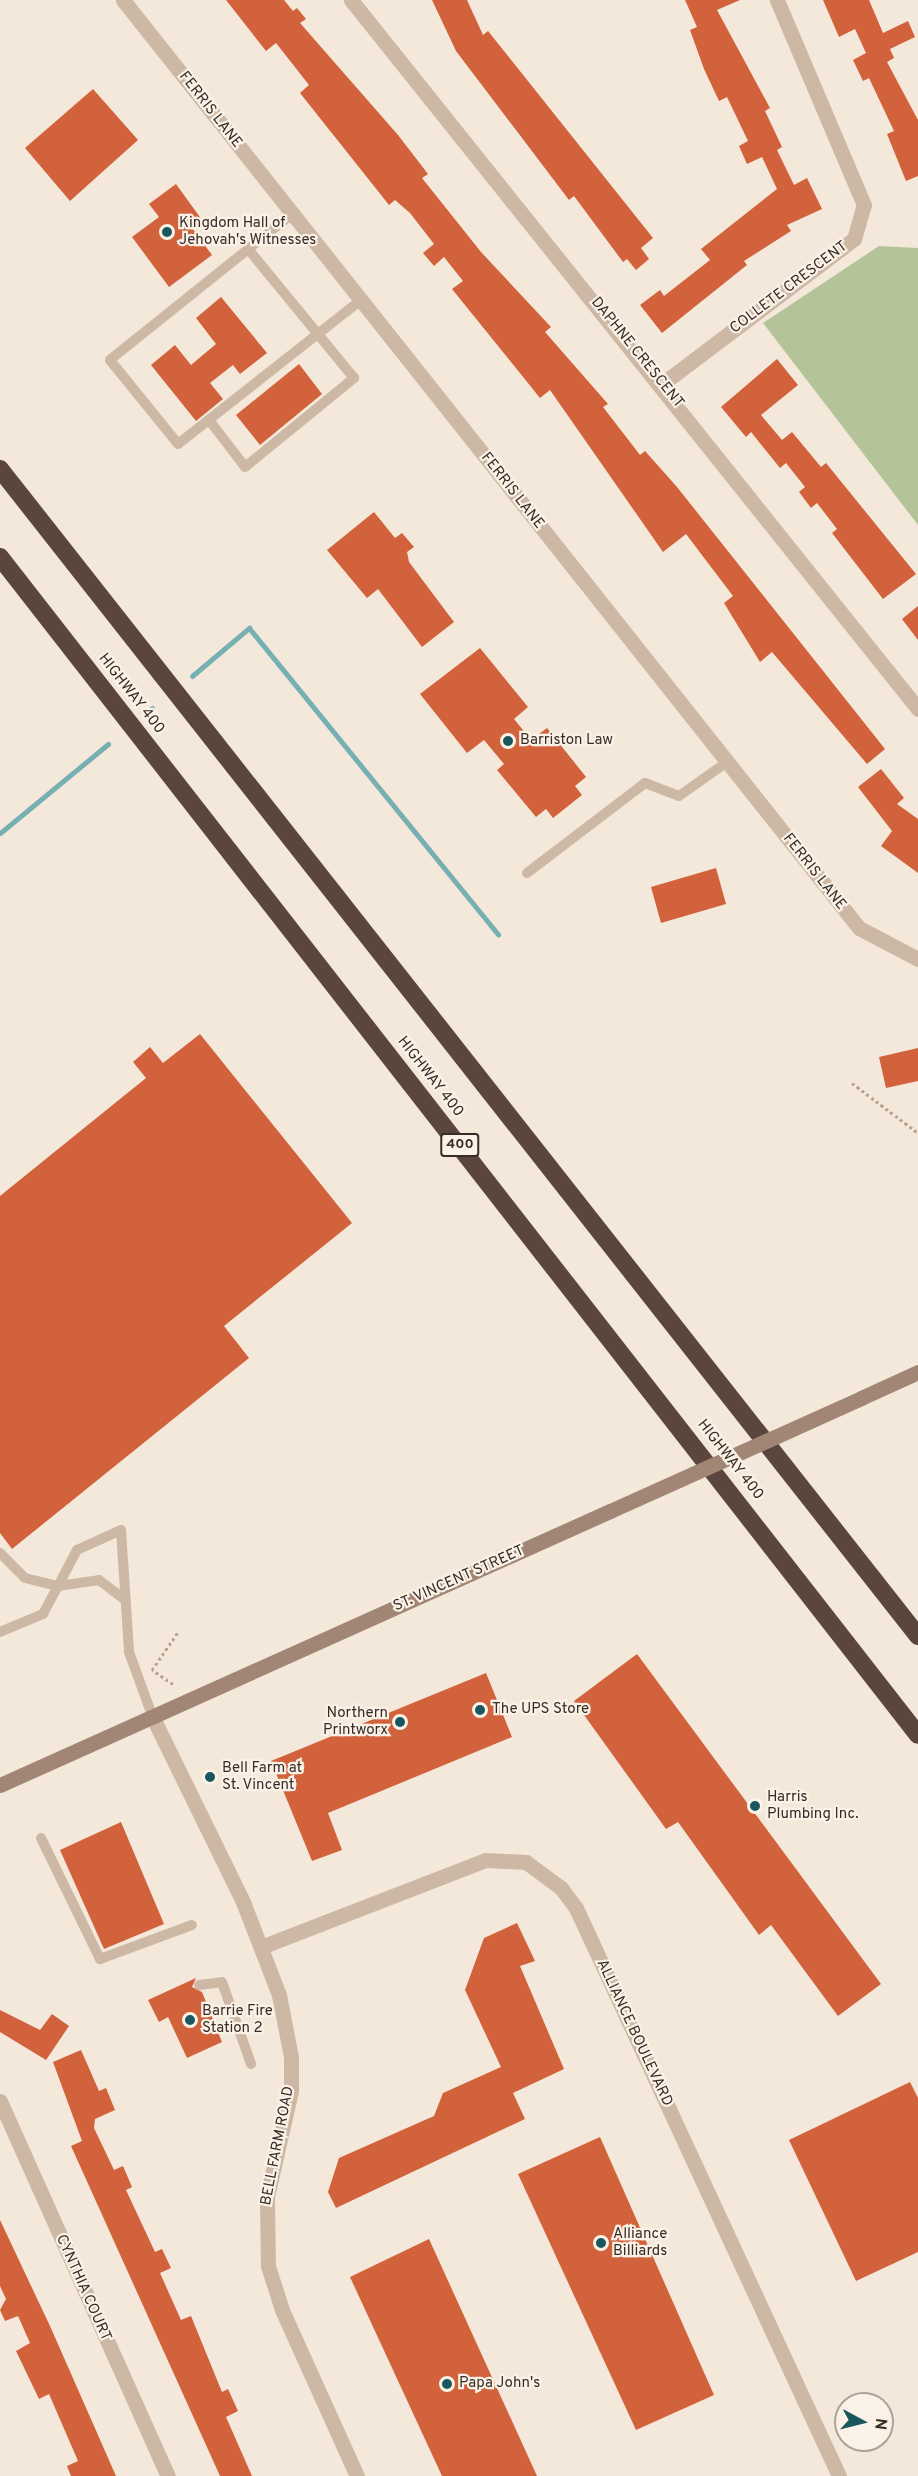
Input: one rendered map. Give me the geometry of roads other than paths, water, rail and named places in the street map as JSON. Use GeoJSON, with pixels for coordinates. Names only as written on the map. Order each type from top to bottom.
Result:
{"type":"FeatureCollection","features":[{"type":"Feature","properties":{"kind":"highway"},"geometry":{"type":"LineString","coordinates":[[0,469],[918,1636]]}},
{"type":"Feature","properties":{"kind":"highway","name":"HIGHWAY 400"},"geometry":{"type":"LineString","coordinates":[[0,557],[918,1735]]}},
{"type":"Feature","properties":{"kind":"main road","name":"ST. VINCENT STREET"},"geometry":{"type":"LineString","coordinates":[[0,1785],[918,1372]]}},
{"type":"Feature","properties":{"kind":"street","name":"FERRIS LANE"},"geometry":{"type":"LineString","coordinates":[[123,0],[858,928],[918,959]]}},
{"type":"Feature","properties":{"kind":"street","name":"DAPHNE CRESCENT"},"geometry":{"type":"LineString","coordinates":[[351,0],[662,384],[918,709]]}},
{"type":"Feature","properties":{"kind":"street","name":"COLLETE CRESCENT"},"geometry":{"type":"LineString","coordinates":[[662,384],[854,239],[864,205],[777,0]]}},
{"type":"Feature","properties":{"kind":"street","name":"BELL FARM ROAD"},"geometry":{"type":"LineString","coordinates":[[153,1718],[261,1947],[279,1995],[291,2057],[291,2091],[267,2197],[268,2266],[282,2310],[357,2476]]}},
{"type":"Feature","properties":{"kind":"street","name":"ALLIANCE BOULEVARD"},"geometry":{"type":"LineString","coordinates":[[261,1947],[485,1860],[526,1862],[561,1888],[576,1908],[839,2476]]}},
{"type":"Feature","properties":{"kind":"street","name":"CYNTHIA COURT"},"geometry":{"type":"LineString","coordinates":[[0,2101],[168,2476]]}},
{"type":"Feature","properties":{"kind":"lane"},"geometry":{"type":"LineString","coordinates":[[292,214],[110,360],[178,444],[361,300]]}},
{"type":"Feature","properties":{"kind":"lane"},"geometry":{"type":"LineString","coordinates":[[209,420],[245,467],[354,378],[248,249]]}},
{"type":"Feature","properties":{"kind":"lane"},"geometry":{"type":"LineString","coordinates":[[527,873],[645,783],[680,796],[727,762]]}},
{"type":"Feature","properties":{"kind":"lane"},"geometry":{"type":"LineString","coordinates":[[0,1632],[43,1614],[77,1550],[121,1530],[129,1652],[153,1718]]}},
{"type":"Feature","properties":{"kind":"lane"},"geometry":{"type":"LineString","coordinates":[[0,1553],[25,1578],[58,1586],[99,1580],[124,1599]]}},
{"type":"Feature","properties":{"kind":"lane"},"geometry":{"type":"LineString","coordinates":[[40,1838],[100,1959],[192,1925]]}},
{"type":"Feature","properties":{"kind":"lane"},"geometry":{"type":"LineString","coordinates":[[204,1988],[222,1982],[251,2064]]}},
{"type":"Feature","properties":{"kind":"waterway"},"geometry":{"type":"LineString","coordinates":[[192,676],[249,628],[498,934]]}},
{"type":"Feature","properties":{"kind":"waterway"},"geometry":{"type":"LineString","coordinates":[[148,711],[152,708]]}},
{"type":"Feature","properties":{"kind":"waterway"},"geometry":{"type":"LineString","coordinates":[[0,833],[108,744]]}},
{"type":"Feature","properties":{"kind":"place","name":"Kingdom Hall of Jehovah's Witnesses"},"geometry":{"type":"Point","coordinates":[167,232]}},
{"type":"Feature","properties":{"kind":"place","name":"Barriston Law"},"geometry":{"type":"Point","coordinates":[508,741]}},
{"type":"Feature","properties":{"kind":"place","name":"The UPS Store"},"geometry":{"type":"Point","coordinates":[480,1710]}},
{"type":"Feature","properties":{"kind":"place","name":"Northern Printworx"},"geometry":{"type":"Point","coordinates":[400,1722]}},
{"type":"Feature","properties":{"kind":"place","name":"Bell Farm at St. Vincent"},"geometry":{"type":"Point","coordinates":[210,1777]}},
{"type":"Feature","properties":{"kind":"place","name":"Harris Plumbing Inc."},"geometry":{"type":"Point","coordinates":[755,1806]}},
{"type":"Feature","properties":{"kind":"place","name":"Barrie Fire Station 2"},"geometry":{"type":"Point","coordinates":[190,2020]}},
{"type":"Feature","properties":{"kind":"place","name":"Alliance Billiards"},"geometry":{"type":"Point","coordinates":[601,2243]}},
{"type":"Feature","properties":{"kind":"place","name":"Papa John's"},"geometry":{"type":"Point","coordinates":[447,2384]}}]}
